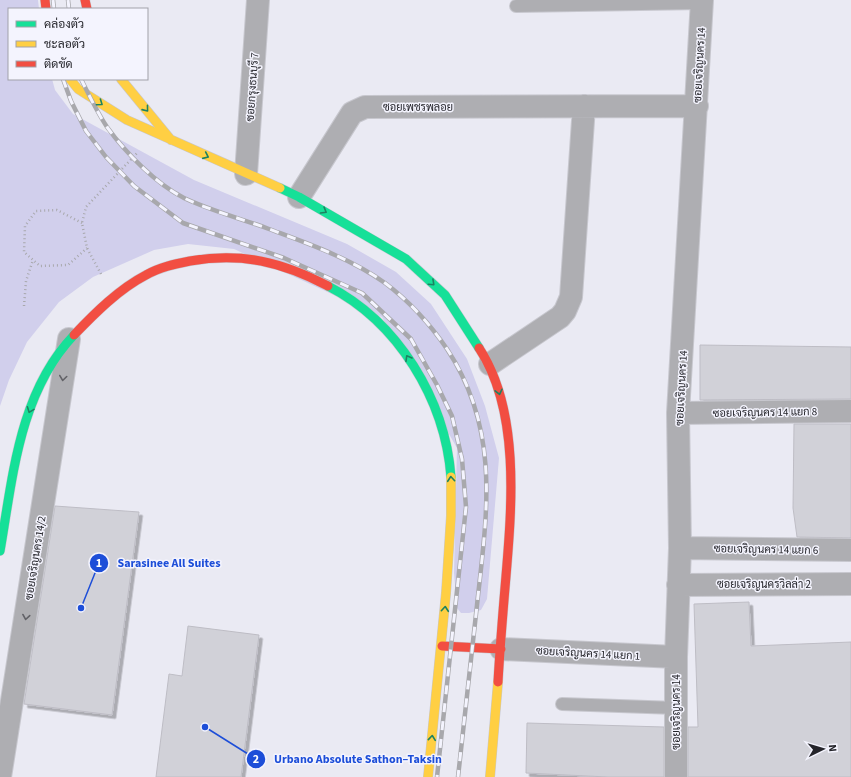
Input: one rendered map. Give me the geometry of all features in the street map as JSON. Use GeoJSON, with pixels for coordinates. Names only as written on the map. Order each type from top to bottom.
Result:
{"type":"FeatureCollection","features":[{"type":"Feature","properties":{"kind":"main road"},"geometry":{"type":"LineString","coordinates":[[71,80],[78,89],[111,111],[171,140],[300,197],[406,259],[445,295],[490,364],[498,387],[510,447],[511,515],[490,777]]}},
{"type":"Feature","properties":{"kind":"main road"},"geometry":{"type":"LineString","coordinates":[[122,80],[171,140]]}},
{"type":"Feature","properties":{"kind":"main road"},"geometry":{"type":"LineString","coordinates":[[0,551],[24,427],[43,377],[69,339],[106,303],[136,281],[166,266],[239,256],[282,264],[319,281],[352,301],[404,350],[431,398],[445,438],[451,480],[451,530],[442,646],[428,777]]}},
{"type":"Feature","properties":{"kind":"main road"},"geometry":{"type":"LineString","coordinates":[[442,646],[501,648]]}},
{"type":"Feature","properties":{"kind":"street","name":"ซอยกรุงธนบุรี 7"},"geometry":{"type":"LineString","coordinates":[[246,174],[258,0]]}},
{"type":"Feature","properties":{"kind":"street","name":"ซอยเจริญนคร 14"},"geometry":{"type":"LineString","coordinates":[[676,777],[676,657],[680,548],[678,413],[702,2]]}},
{"type":"Feature","properties":{"kind":"street"},"geometry":{"type":"LineString","coordinates":[[490,364],[560,317],[565,311],[571,297],[584,106]]}},
{"type":"Feature","properties":{"kind":"street","name":"ซอยเพชรพลอย"},"geometry":{"type":"LineString","coordinates":[[300,197],[352,113],[364,107],[697,106]]}},
{"type":"Feature","properties":{"kind":"street","name":"ซอยเจริญนคร 14/2"},"geometry":{"type":"LineString","coordinates":[[0,777],[69,339]]}},
{"type":"Feature","properties":{"kind":"street","name":"ซอยเจริญนคร 14 แยก 8"},"geometry":{"type":"LineString","coordinates":[[678,413],[851,411]]}},
{"type":"Feature","properties":{"kind":"street","name":"ซอยเจริญนคร 14 แยก 6"},"geometry":{"type":"LineString","coordinates":[[680,548],[851,550]]}},
{"type":"Feature","properties":{"kind":"street","name":"ซอยเจริญนครวิลล่า 2"},"geometry":{"type":"LineString","coordinates":[[678,585],[851,584]]}},
{"type":"Feature","properties":{"kind":"street","name":"ซอยเจริญนคร 14 แยก 1"},"geometry":{"type":"LineString","coordinates":[[501,648],[676,657]]}},
{"type":"Feature","properties":{"kind":"lane"},"geometry":{"type":"LineString","coordinates":[[516,6],[702,2]]}},
{"type":"Feature","properties":{"kind":"lane"},"geometry":{"type":"LineString","coordinates":[[562,704],[676,708]]}},
{"type":"Feature","properties":{"kind":"path"},"geometry":{"type":"LineString","coordinates":[[100,274],[86,248],[82,223],[86,207],[139,151]]}},
{"type":"Feature","properties":{"kind":"path"},"geometry":{"type":"LineString","coordinates":[[82,223],[57,210],[36,211],[25,226],[24,252],[40,266],[68,265],[86,248]]}},
{"type":"Feature","properties":{"kind":"path"},"geometry":{"type":"LineString","coordinates":[[24,306],[26,281],[33,260]]}},
{"type":"Feature","properties":{"kind":"shaded area"},"geometry":{"type":"Polygon","coordinates":[[[0,0],[38,0],[39,8],[8,8],[8,80],[52,80],[55,90],[73,114],[194,180],[347,244],[396,272],[431,304],[467,359],[485,406],[499,458],[487,599],[481,610],[461,613],[457,608],[454,573],[457,448],[382,317],[234,249],[188,244],[154,250],[93,277],[59,302],[27,342],[9,380],[0,406],[0,0]]]}},
{"type":"Feature","properties":{"kind":"building"},"geometry":{"type":"Polygon","coordinates":[[[700,345],[851,347],[851,399],[700,400],[700,345]]]}},
{"type":"Feature","properties":{"kind":"building"},"geometry":{"type":"Polygon","coordinates":[[[794,424],[851,424],[851,538],[797,537],[793,508],[794,424]]]}},
{"type":"Feature","properties":{"kind":"building"},"geometry":{"type":"Polygon","coordinates":[[[55,506],[139,512],[112,715],[24,704],[55,506]]]}},
{"type":"Feature","properties":{"kind":"building"},"geometry":{"type":"Polygon","coordinates":[[[749,602],[751,646],[851,642],[851,777],[688,777],[688,727],[698,727],[694,604],[749,602]]]}},
{"type":"Feature","properties":{"kind":"building"},"geometry":{"type":"Polygon","coordinates":[[[188,626],[259,635],[241,777],[156,777],[169,674],[182,676],[188,626]]]}},
{"type":"Feature","properties":{"kind":"building"},"geometry":{"type":"Polygon","coordinates":[[[527,723],[664,727],[664,777],[608,777],[526,773],[527,723]]]}},
{"type":"Feature","properties":{"kind":"railway"},"geometry":{"type":"LineString","coordinates":[[53,0],[54,8]]}},
{"type":"Feature","properties":{"kind":"railway"},"geometry":{"type":"LineString","coordinates":[[68,0],[69,8]]}},
{"type":"Feature","properties":{"kind":"railway"},"geometry":{"type":"LineString","coordinates":[[63,80],[71,101],[86,131],[106,157],[134,186],[183,223],[284,258],[362,293],[411,339],[437,385],[452,416],[462,459],[466,507],[437,777]]}},
{"type":"Feature","properties":{"kind":"railway"},"geometry":{"type":"LineString","coordinates":[[82,80],[93,103],[114,137],[142,167],[163,185],[184,198],[314,246],[372,274],[411,305],[434,331],[447,349],[464,380],[476,411],[483,442],[486,473],[486,505],[481,571],[458,777]]}},
{"type":"Feature","properties":{"kind":"traffic: fast"},"geometry":{"type":"LineString","coordinates":[[280,188],[299,197],[406,259],[445,295],[479,348]]}},
{"type":"Feature","properties":{"kind":"traffic: fast"},"geometry":{"type":"LineString","coordinates":[[328,286],[353,301],[376,320],[396,342],[414,366],[428,392],[439,419],[447,448],[451,477]]}},
{"type":"Feature","properties":{"kind":"traffic: fast"},"geometry":{"type":"LineString","coordinates":[[0,551],[15,465],[21,437],[30,409],[41,383],[56,358],[74,335]]}},
{"type":"Feature","properties":{"kind":"traffic: slow"},"geometry":{"type":"LineString","coordinates":[[71,80],[78,89],[127,120],[280,188]]}},
{"type":"Feature","properties":{"kind":"traffic: slow"},"geometry":{"type":"LineString","coordinates":[[122,80],[171,140]]}},
{"type":"Feature","properties":{"kind":"traffic: slow"},"geometry":{"type":"LineString","coordinates":[[428,777],[446,593],[451,516],[451,477]]}},
{"type":"Feature","properties":{"kind":"traffic: slow"},"geometry":{"type":"LineString","coordinates":[[490,777],[498,682]]}},
{"type":"Feature","properties":{"kind":"traffic: jam"},"geometry":{"type":"LineString","coordinates":[[45,0],[46,8]]}},
{"type":"Feature","properties":{"kind":"traffic: jam"},"geometry":{"type":"LineString","coordinates":[[85,0],[87,8]]}},
{"type":"Feature","properties":{"kind":"traffic: jam"},"geometry":{"type":"LineString","coordinates":[[74,335],[90,318],[126,287],[151,272],[190,261],[227,258],[261,261],[278,265],[328,286]]}},
{"type":"Feature","properties":{"kind":"traffic: jam"},"geometry":{"type":"LineString","coordinates":[[479,348],[492,373],[501,400],[507,429],[510,459],[510,519],[498,682]]}},
{"type":"Feature","properties":{"kind":"traffic: jam"},"geometry":{"type":"LineString","coordinates":[[442,646],[501,649]]}},
{"type":"Feature","properties":{"kind":"place","name":"Sarasinee All Suites"},"geometry":{"type":"Point","coordinates":[81,608]}},
{"type":"Feature","properties":{"kind":"place","name":"Urbano Absolute Sathon–Taksin"},"geometry":{"type":"Point","coordinates":[205,727]}}]}
